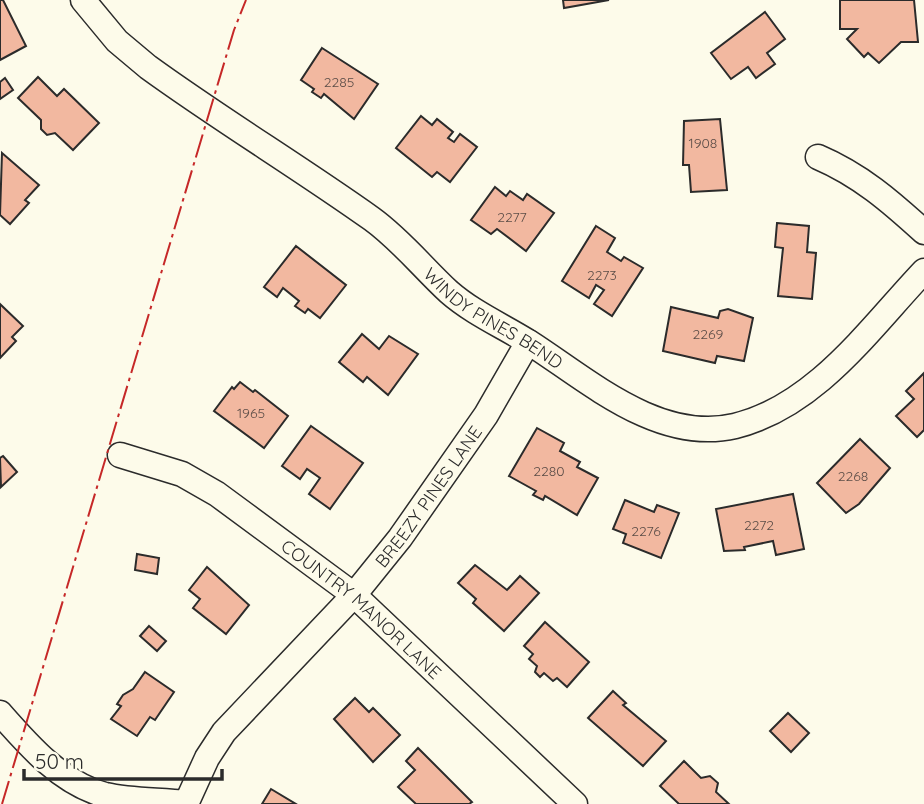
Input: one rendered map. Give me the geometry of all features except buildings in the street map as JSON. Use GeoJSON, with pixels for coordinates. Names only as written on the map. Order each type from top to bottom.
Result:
{"type":"FeatureCollection","features":[{"type":"Feature","properties":{"kind":"street","name":"WINDY PINES BEND"},"geometry":{"type":"LineString","coordinates":[[83,0],[117,41],[148,67],[374,220],[450,292],[476,312],[621,402],[664,422],[699,430],[732,427],[764,417],[790,404],[817,384],[924,271]]}},
{"type":"Feature","properties":{"kind":"street"},"geometry":{"type":"LineString","coordinates":[[818,157],[849,170],[873,186],[924,232]]}},
{"type":"Feature","properties":{"kind":"street","name":"BREEZY PINES LANE"},"geometry":{"type":"LineString","coordinates":[[186,804],[207,758],[224,732],[354,595],[445,478],[528,342]]}},
{"type":"Feature","properties":{"kind":"street","name":"COUNTRY MANOR LANE"},"geometry":{"type":"LineString","coordinates":[[120,455],[182,474],[217,494],[354,595],[575,804]]}},
{"type":"Feature","properties":{"kind":"street"},"geometry":{"type":"LineString","coordinates":[[0,713],[59,772],[84,787],[106,795],[186,804]]}},
{"type":"Feature","properties":{"kind":"power"},"geometry":{"type":"LineString","coordinates":[[2,804],[234,30],[246,0]]}}]}
